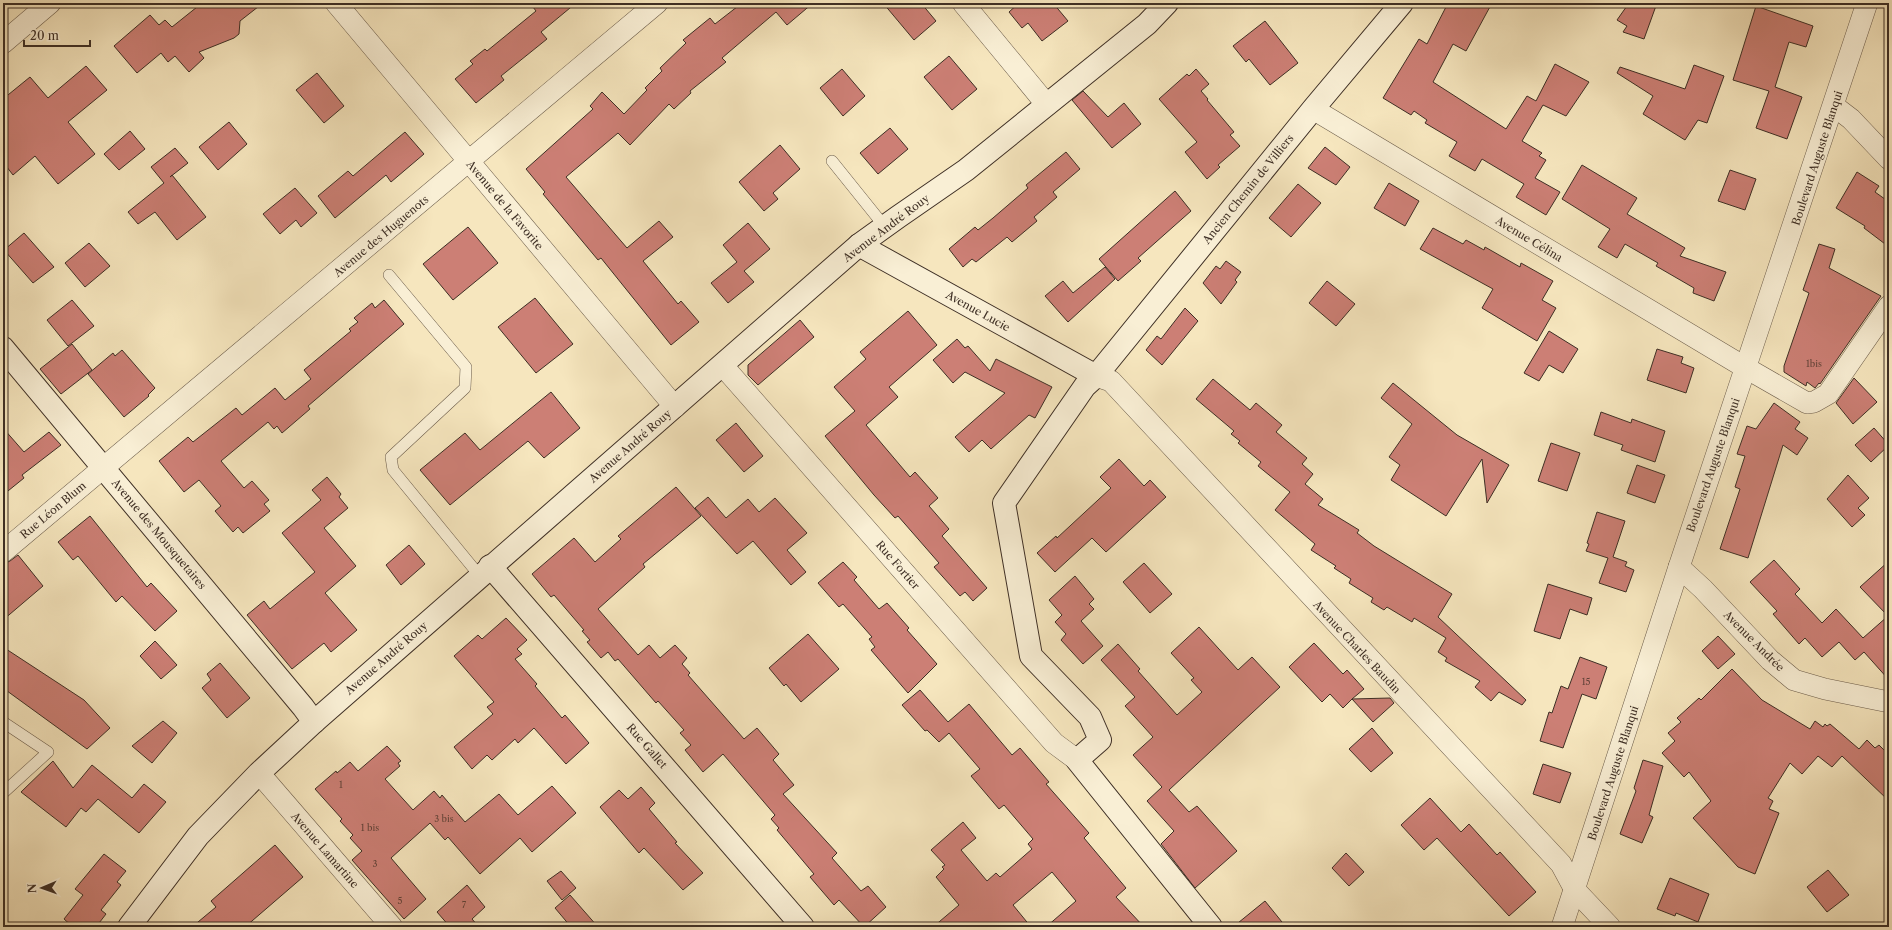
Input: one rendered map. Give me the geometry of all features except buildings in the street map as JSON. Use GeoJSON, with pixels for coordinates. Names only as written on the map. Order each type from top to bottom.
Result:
{"type":"FeatureCollection","features":[{"type":"Feature","properties":{"kind":"street"},"geometry":{"type":"LineString","coordinates":[[3,43],[50,3]]}},
{"type":"Feature","properties":{"kind":"street","name":"Avenue de la Favorite"},"geometry":{"type":"LineString","coordinates":[[336,3],[675,407]]}},
{"type":"Feature","properties":{"kind":"street","name":"Avenue des Huguenots"},"geometry":{"type":"LineString","coordinates":[[103,468],[469,163],[657,3]]}},
{"type":"Feature","properties":{"kind":"street"},"geometry":{"type":"LineString","coordinates":[[963,3],[1047,105]]}},
{"type":"Feature","properties":{"kind":"street","name":"Avenue André Rouy"},"geometry":{"type":"LineString","coordinates":[[129,927],[198,836],[259,773],[314,722],[484,571],[723,366],[859,245],[966,170],[1147,24],[1167,3]]}},
{"type":"Feature","properties":{"kind":"street","name":"Ancien Chemin de Villiers"},"geometry":{"type":"LineString","coordinates":[[1077,760],[1100,740],[1090,717],[1031,656],[1004,503],[1085,386],[1096,376],[1313,109],[1402,3]]}},
{"type":"Feature","properties":{"kind":"street","name":"Boulevard Auguste Blanqui"},"geometry":{"type":"LineString","coordinates":[[1562,927],[1679,567],[1868,3]]}},
{"type":"Feature","properties":{"kind":"street"},"geometry":{"type":"LineString","coordinates":[[1834,106],[1851,119],[1889,159]]}},
{"type":"Feature","properties":{"kind":"street","name":"Avenue Célina"},"geometry":{"type":"LineString","coordinates":[[1313,109],[1807,403],[1814,402],[1828,394],[1889,306]]}},
{"type":"Feature","properties":{"kind":"street","name":"Avenue Lucie"},"geometry":{"type":"LineString","coordinates":[[859,245],[1096,376]]}},
{"type":"Feature","properties":{"kind":"street","name":"Avenue des Mousquetaires"},"geometry":{"type":"LineString","coordinates":[[3,348],[314,722]]}},
{"type":"Feature","properties":{"kind":"street","name":"Rue Fortier"},"geometry":{"type":"LineString","coordinates":[[723,366],[1054,743],[1077,760]]}},
{"type":"Feature","properties":{"kind":"street","name":"Avenue Charles Baudin"},"geometry":{"type":"LineString","coordinates":[[1096,376],[1111,381],[1117,387],[1560,864],[1575,890],[1610,927]]}},
{"type":"Feature","properties":{"kind":"street","name":"Rue Léon Blum"},"geometry":{"type":"LineString","coordinates":[[3,552],[103,468]]}},
{"type":"Feature","properties":{"kind":"street","name":"Avenue Andrée"},"geometry":{"type":"LineString","coordinates":[[1679,567],[1703,589],[1770,660],[1794,680],[1825,689],[1889,702]]}},
{"type":"Feature","properties":{"kind":"street","name":"Rue Gallet"},"geometry":{"type":"LineString","coordinates":[[484,571],[803,927]]}},
{"type":"Feature","properties":{"kind":"street"},"geometry":{"type":"LineString","coordinates":[[1077,760],[1211,927]]}},
{"type":"Feature","properties":{"kind":"street","name":"Avenue Lamartine"},"geometry":{"type":"LineString","coordinates":[[259,773],[392,927]]}},
{"type":"Feature","properties":{"kind":"lane"},"geometry":{"type":"LineString","coordinates":[[832,161],[885,227]]}},
{"type":"Feature","properties":{"kind":"lane"},"geometry":{"type":"LineString","coordinates":[[389,275],[466,367],[466,388],[391,457],[393,470],[484,571]]}},
{"type":"Feature","properties":{"kind":"lane"},"geometry":{"type":"LineString","coordinates":[[3,722],[48,752],[3,793]]}}]}
